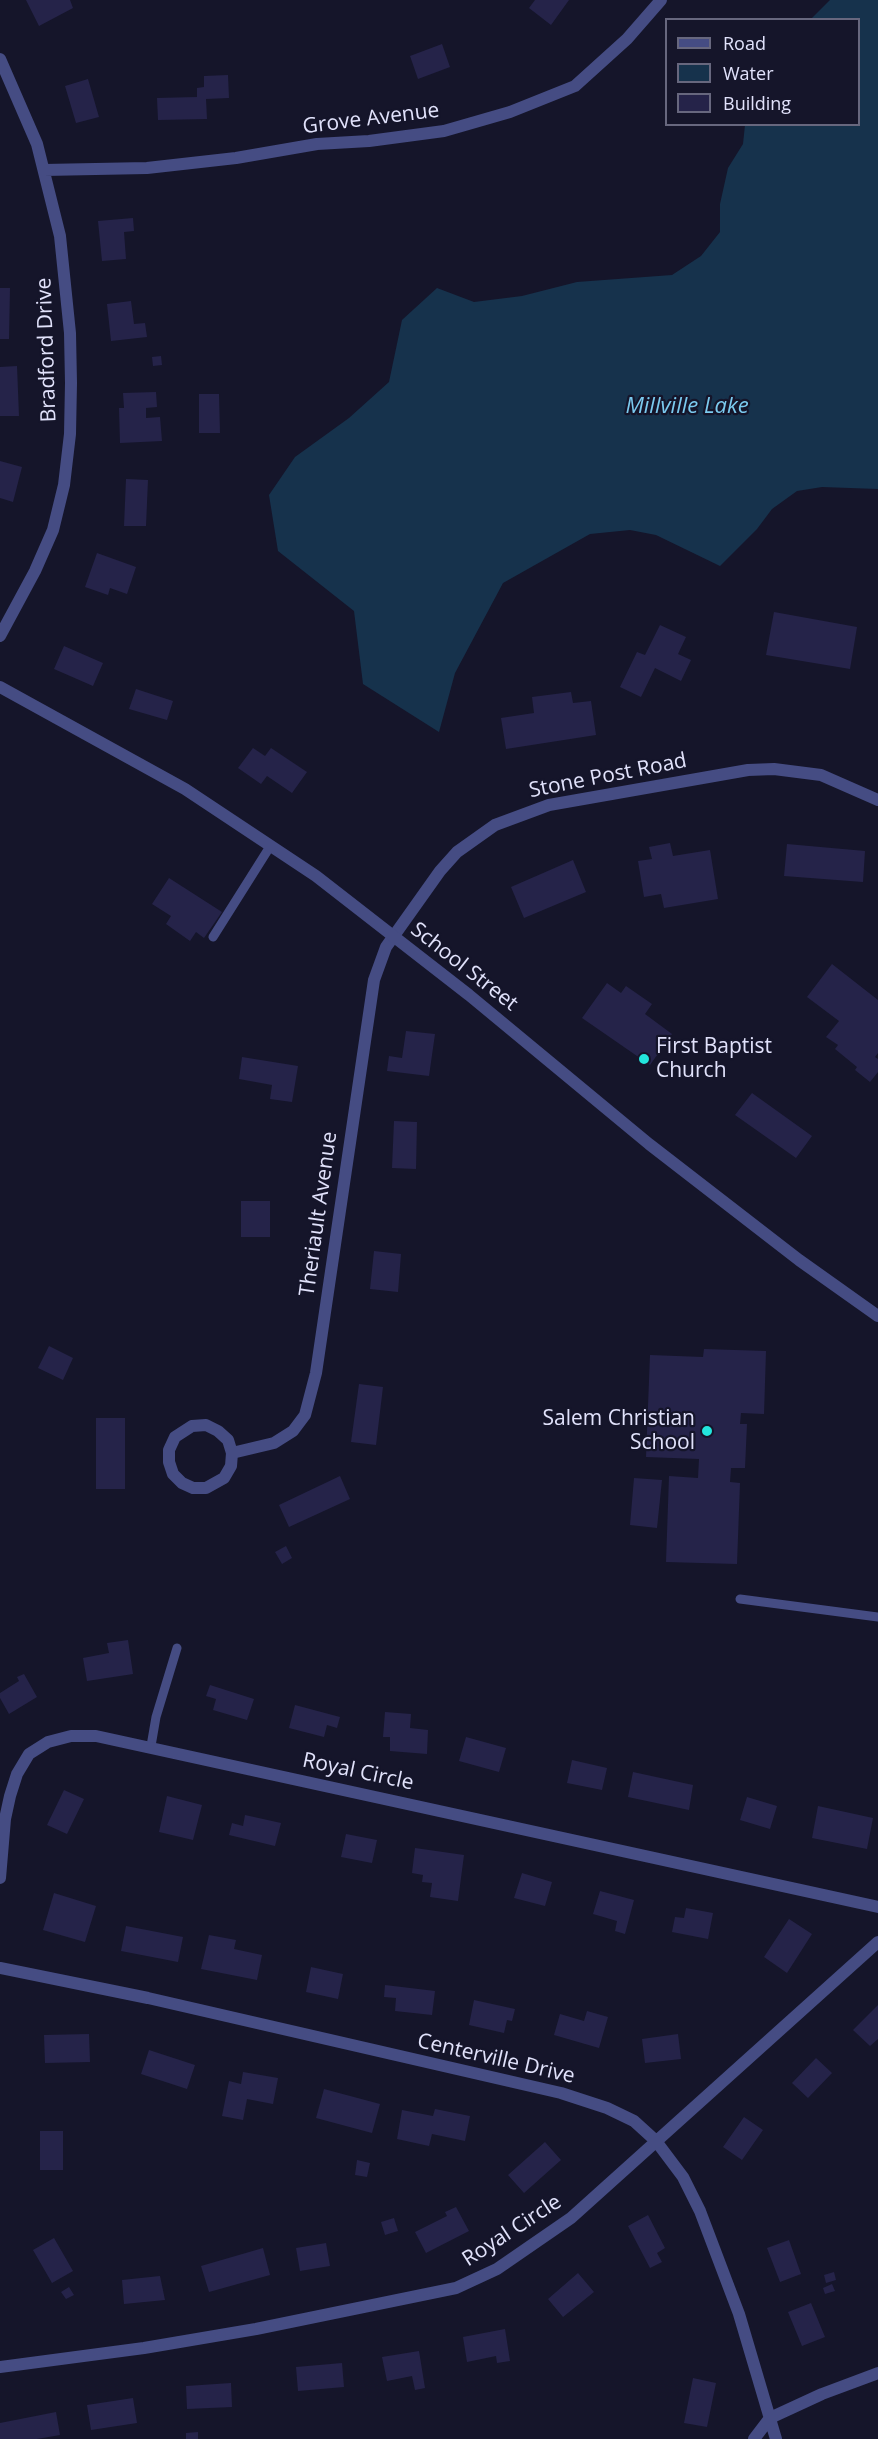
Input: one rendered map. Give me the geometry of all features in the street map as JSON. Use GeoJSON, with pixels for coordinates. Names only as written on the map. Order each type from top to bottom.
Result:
{"type":"FeatureCollection","features":[{"type":"Feature","properties":{"kind":"street","name":"Grove Avenue"},"geometry":{"type":"LineString","coordinates":[[44,170],[147,168],[236,158],[317,144],[369,141],[444,131],[510,112],[575,86],[627,39],[661,0]]}},
{"type":"Feature","properties":{"kind":"street","name":"Bradford Drive"},"geometry":{"type":"LineString","coordinates":[[0,59],[37,144],[44,170],[60,236],[67,286],[70,333],[70,434],[64,485],[53,530],[35,571],[0,636]]}},
{"type":"Feature","properties":{"kind":"street","name":"School Street"},"geometry":{"type":"LineString","coordinates":[[0,687],[127,754],[271,845],[394,936],[667,1157],[799,1260],[878,1316]]}},
{"type":"Feature","properties":{"kind":"street","name":"Stone Post Road"},"geometry":{"type":"LineString","coordinates":[[394,936],[440,871],[475,837],[521,813],[549,805],[712,775],[774,769],[820,775],[878,800]]}},
{"type":"Feature","properties":{"kind":"street","name":"Theriault Avenue"},"geometry":{"type":"LineString","coordinates":[[232,1453],[274,1443],[285,1437],[305,1416],[312,1396],[367,1014],[381,958],[394,936]]}},
{"type":"Feature","properties":{"kind":"street"},"geometry":{"type":"LineString","coordinates":[[206,1425],[218,1431],[228,1440],[232,1453],[231,1466],[224,1478],[206,1488],[194,1488],[182,1483],[173,1474],[169,1462],[169,1450],[175,1437],[192,1426],[206,1425]]}},
{"type":"Feature","properties":{"kind":"street","name":"Royal Circle"},"geometry":{"type":"LineString","coordinates":[[0,1878],[8,1807],[17,1774],[29,1754],[48,1742],[71,1736],[117,1739],[151,1746],[878,1907]]}},
{"type":"Feature","properties":{"kind":"street","name":"Royal Circle"},"geometry":{"type":"LineString","coordinates":[[0,2367],[144,2348],[256,2329],[456,2288],[497,2269],[571,2218],[878,1942]]}},
{"type":"Feature","properties":{"kind":"street","name":"Centerville Drive"},"geometry":{"type":"LineString","coordinates":[[0,1968],[148,1998],[561,2093],[623,2114],[656,2141],[683,2177],[700,2211],[739,2314],[776,2439]]}},
{"type":"Feature","properties":{"kind":"street"},"geometry":{"type":"LineString","coordinates":[[754,2439],[771,2418],[822,2394],[878,2373]]}},
{"type":"Feature","properties":{"kind":"lane"},"geometry":{"type":"LineString","coordinates":[[213,937],[271,845]]}},
{"type":"Feature","properties":{"kind":"lane"},"geometry":{"type":"LineString","coordinates":[[740,1599],[878,1617]]}},
{"type":"Feature","properties":{"kind":"lane"},"geometry":{"type":"LineString","coordinates":[[151,1746],[156,1717],[177,1648]]}},
{"type":"Feature","properties":{"kind":"water","name":"Millville Lake"},"geometry":{"type":"Polygon","coordinates":[[[830,0],[878,0],[878,489],[822,487],[797,491],[772,509],[757,529],[720,566],[656,535],[630,530],[590,534],[503,583],[455,673],[439,732],[363,684],[354,611],[278,551],[269,495],[295,457],[349,418],[389,382],[402,320],[437,288],[474,302],[522,296],[577,282],[672,275],[701,256],[720,232],[720,204],[728,168],[743,144],[745,126],[860,126],[860,18],[812,18],[830,0]]]}},
{"type":"Feature","properties":{"kind":"building"},"geometry":{"type":"Polygon","coordinates":[[[26,0],[70,0],[73,8],[39,26],[26,0]]]}},
{"type":"Feature","properties":{"kind":"building"},"geometry":{"type":"Polygon","coordinates":[[[535,0],[569,0],[551,25],[529,8],[535,0]]]}},
{"type":"Feature","properties":{"kind":"building"},"geometry":{"type":"Polygon","coordinates":[[[442,44],[450,67],[418,79],[410,56],[442,44]]]}},
{"type":"Feature","properties":{"kind":"building"},"geometry":{"type":"Polygon","coordinates":[[[228,75],[229,98],[206,99],[207,119],[158,120],[157,98],[197,97],[197,88],[204,87],[204,76],[228,75]]]}},
{"type":"Feature","properties":{"kind":"building"},"geometry":{"type":"Polygon","coordinates":[[[88,79],[99,117],[76,123],[65,86],[88,79]]]}},
{"type":"Feature","properties":{"kind":"building"},"geometry":{"type":"Polygon","coordinates":[[[133,218],[134,231],[124,232],[126,259],[102,261],[98,221],[133,218]]]}},
{"type":"Feature","properties":{"kind":"building"},"geometry":{"type":"Polygon","coordinates":[[[0,288],[10,288],[9,339],[0,339],[0,288]]]}},
{"type":"Feature","properties":{"kind":"building"},"geometry":{"type":"Polygon","coordinates":[[[131,301],[134,324],[145,323],[147,337],[111,341],[107,304],[131,301]]]}},
{"type":"Feature","properties":{"kind":"building"},"geometry":{"type":"Polygon","coordinates":[[[161,356],[162,365],[153,366],[152,357],[161,356]]]}},
{"type":"Feature","properties":{"kind":"building"},"geometry":{"type":"Polygon","coordinates":[[[17,366],[19,416],[0,416],[0,367],[17,366]]]}},
{"type":"Feature","properties":{"kind":"building"},"geometry":{"type":"Polygon","coordinates":[[[156,392],[157,407],[146,408],[146,418],[160,417],[162,441],[120,443],[119,408],[124,408],[123,393],[156,392]]]}},
{"type":"Feature","properties":{"kind":"building"},"geometry":{"type":"Polygon","coordinates":[[[199,394],[219,394],[220,433],[199,433],[199,394]]]}},
{"type":"Feature","properties":{"kind":"building"},"geometry":{"type":"Polygon","coordinates":[[[0,461],[22,467],[13,502],[0,498],[0,461]]]}},
{"type":"Feature","properties":{"kind":"building"},"geometry":{"type":"Polygon","coordinates":[[[126,479],[148,480],[146,526],[124,526],[126,479]]]}},
{"type":"Feature","properties":{"kind":"building"},"geometry":{"type":"Polygon","coordinates":[[[97,553],[136,567],[127,594],[110,588],[108,595],[85,587],[97,553]]]}},
{"type":"Feature","properties":{"kind":"building"},"geometry":{"type":"Polygon","coordinates":[[[774,612],[857,627],[850,669],[766,655],[774,612]]]}},
{"type":"Feature","properties":{"kind":"building"},"geometry":{"type":"Polygon","coordinates":[[[660,625],[686,637],[678,654],[691,660],[681,681],[655,668],[641,697],[620,687],[637,652],[645,655],[660,625]]]}},
{"type":"Feature","properties":{"kind":"building"},"geometry":{"type":"Polygon","coordinates":[[[64,646],[103,663],[93,686],[54,669],[64,646]]]}},
{"type":"Feature","properties":{"kind":"building"},"geometry":{"type":"Polygon","coordinates":[[[136,689],[173,701],[167,720],[129,709],[136,689]]]}},
{"type":"Feature","properties":{"kind":"building"},"geometry":{"type":"Polygon","coordinates":[[[571,692],[573,703],[591,701],[596,735],[506,749],[501,718],[534,713],[532,697],[571,692]]]}},
{"type":"Feature","properties":{"kind":"building"},"geometry":{"type":"Polygon","coordinates":[[[253,748],[265,756],[271,748],[307,772],[292,793],[267,776],[261,784],[238,768],[253,748]]]}},
{"type":"Feature","properties":{"kind":"building"},"geometry":{"type":"Polygon","coordinates":[[[670,843],[673,856],[710,850],[718,899],[664,908],[661,894],[644,897],[638,861],[652,859],[649,847],[670,843]]]}},
{"type":"Feature","properties":{"kind":"building"},"geometry":{"type":"Polygon","coordinates":[[[787,844],[865,851],[863,882],[784,876],[787,844]]]}},
{"type":"Feature","properties":{"kind":"building"},"geometry":{"type":"Polygon","coordinates":[[[573,860],[586,892],[524,918],[511,887],[573,860]]]}},
{"type":"Feature","properties":{"kind":"building"},"geometry":{"type":"Polygon","coordinates":[[[169,878],[222,912],[204,938],[196,932],[190,941],[166,924],[171,916],[152,904],[169,878]]]}},
{"type":"Feature","properties":{"kind":"building"},"geometry":{"type":"Polygon","coordinates":[[[832,964],[878,1000],[878,1053],[875,1057],[878,1059],[878,1072],[870,1082],[855,1070],[857,1067],[835,1049],[838,1045],[826,1037],[839,1021],[807,997],[832,964]]]}},
{"type":"Feature","properties":{"kind":"building"},"geometry":{"type":"Polygon","coordinates":[[[607,983],[621,993],[626,986],[652,1004],[645,1014],[672,1034],[650,1065],[582,1018],[607,983]]]}},
{"type":"Feature","properties":{"kind":"building"},"geometry":{"type":"Polygon","coordinates":[[[406,1031],[435,1034],[429,1076],[387,1071],[389,1056],[402,1058],[406,1031]]]}},
{"type":"Feature","properties":{"kind":"building"},"geometry":{"type":"Polygon","coordinates":[[[242,1057],[298,1066],[292,1102],[270,1099],[272,1085],[239,1079],[242,1057]]]}},
{"type":"Feature","properties":{"kind":"building"},"geometry":{"type":"Polygon","coordinates":[[[752,1093],[812,1136],[796,1158],[735,1115],[752,1093]]]}},
{"type":"Feature","properties":{"kind":"building"},"geometry":{"type":"Polygon","coordinates":[[[394,1121],[417,1122],[416,1169],[392,1168],[394,1121]]]}},
{"type":"Feature","properties":{"kind":"building"},"geometry":{"type":"Polygon","coordinates":[[[241,1201],[270,1201],[270,1237],[241,1237],[241,1201]]]}},
{"type":"Feature","properties":{"kind":"building"},"geometry":{"type":"Polygon","coordinates":[[[374,1251],[401,1254],[398,1292],[370,1289],[374,1251]]]}},
{"type":"Feature","properties":{"kind":"building"},"geometry":{"type":"Polygon","coordinates":[[[49,1346],[73,1358],[63,1380],[38,1368],[49,1346]]]}},
{"type":"Feature","properties":{"kind":"building"},"geometry":{"type":"Polygon","coordinates":[[[704,1349],[766,1351],[764,1414],[741,1413],[740,1424],[747,1424],[745,1468],[731,1468],[730,1482],[740,1483],[737,1564],[666,1562],[669,1476],[698,1478],[699,1459],[646,1457],[650,1355],[703,1357],[704,1349]]]}},
{"type":"Feature","properties":{"kind":"building"},"geometry":{"type":"Polygon","coordinates":[[[359,1384],[383,1387],[376,1445],[351,1442],[359,1384]]]}},
{"type":"Feature","properties":{"kind":"building"},"geometry":{"type":"Polygon","coordinates":[[[96,1418],[125,1418],[125,1489],[96,1489],[96,1418]]]}},
{"type":"Feature","properties":{"kind":"building"},"geometry":{"type":"Polygon","coordinates":[[[340,1476],[350,1499],[289,1527],[279,1505],[340,1476]]]}},
{"type":"Feature","properties":{"kind":"building"},"geometry":{"type":"Polygon","coordinates":[[[634,1478],[662,1480],[657,1528],[630,1525],[634,1478]]]}},
{"type":"Feature","properties":{"kind":"building"},"geometry":{"type":"Polygon","coordinates":[[[286,1546],[292,1558],[282,1564],[275,1552],[286,1546]]]}},
{"type":"Feature","properties":{"kind":"building"},"geometry":{"type":"Polygon","coordinates":[[[128,1640],[133,1674],[87,1681],[83,1658],[109,1653],[107,1643],[128,1640]]]}},
{"type":"Feature","properties":{"kind":"building"},"geometry":{"type":"Polygon","coordinates":[[[24,1674],[37,1697],[9,1714],[0,1698],[0,1693],[19,1681],[17,1677],[24,1674]]]}},
{"type":"Feature","properties":{"kind":"building"},"geometry":{"type":"Polygon","coordinates":[[[210,1685],[254,1699],[247,1720],[213,1710],[216,1699],[206,1696],[210,1685]]]}},
{"type":"Feature","properties":{"kind":"building"},"geometry":{"type":"Polygon","coordinates":[[[295,1705],[340,1717],[337,1728],[327,1725],[324,1737],[289,1728],[295,1705]]]}},
{"type":"Feature","properties":{"kind":"building"},"geometry":{"type":"Polygon","coordinates":[[[385,1712],[411,1714],[410,1728],[428,1730],[427,1754],[390,1751],[390,1737],[383,1737],[385,1712]]]}},
{"type":"Feature","properties":{"kind":"building"},"geometry":{"type":"Polygon","coordinates":[[[466,1737],[506,1748],[499,1772],[459,1761],[466,1737]]]}},
{"type":"Feature","properties":{"kind":"building"},"geometry":{"type":"Polygon","coordinates":[[[572,1760],[607,1768],[602,1790],[567,1783],[572,1760]]]}},
{"type":"Feature","properties":{"kind":"building"},"geometry":{"type":"Polygon","coordinates":[[[633,1772],[693,1785],[689,1810],[628,1797],[633,1772]]]}},
{"type":"Feature","properties":{"kind":"building"},"geometry":{"type":"Polygon","coordinates":[[[64,1790],[84,1799],[67,1834],[47,1825],[64,1790]]]}},
{"type":"Feature","properties":{"kind":"building"},"geometry":{"type":"Polygon","coordinates":[[[167,1796],[202,1805],[193,1840],[159,1832],[167,1796]]]}},
{"type":"Feature","properties":{"kind":"building"},"geometry":{"type":"Polygon","coordinates":[[[747,1797],[777,1806],[770,1829],[740,1820],[747,1797]]]}},
{"type":"Feature","properties":{"kind":"building"},"geometry":{"type":"Polygon","coordinates":[[[818,1806],[873,1818],[867,1849],[812,1838],[818,1806]]]}},
{"type":"Feature","properties":{"kind":"building"},"geometry":{"type":"Polygon","coordinates":[[[245,1815],[281,1823],[275,1846],[229,1835],[232,1823],[243,1826],[245,1815]]]}},
{"type":"Feature","properties":{"kind":"building"},"geometry":{"type":"Polygon","coordinates":[[[346,1834],[377,1840],[372,1863],[341,1857],[346,1834]]]}},
{"type":"Feature","properties":{"kind":"building"},"geometry":{"type":"Polygon","coordinates":[[[415,1848],[464,1855],[458,1901],[430,1897],[432,1883],[422,1882],[423,1875],[412,1873],[415,1848]]]}},
{"type":"Feature","properties":{"kind":"building"},"geometry":{"type":"Polygon","coordinates":[[[522,1873],[552,1882],[545,1906],[514,1898],[522,1873]]]}},
{"type":"Feature","properties":{"kind":"building"},"geometry":{"type":"Polygon","coordinates":[[[600,1891],[634,1900],[625,1934],[615,1931],[617,1921],[593,1914],[600,1891]]]}},
{"type":"Feature","properties":{"kind":"building"},"geometry":{"type":"Polygon","coordinates":[[[54,1893],[96,1906],[85,1942],[43,1930],[54,1893]]]}},
{"type":"Feature","properties":{"kind":"building"},"geometry":{"type":"Polygon","coordinates":[[[686,1908],[713,1913],[708,1939],[672,1932],[675,1917],[684,1918],[686,1908]]]}},
{"type":"Feature","properties":{"kind":"building"},"geometry":{"type":"Polygon","coordinates":[[[789,1919],[812,1934],[787,1973],[764,1957],[789,1919]]]}},
{"type":"Feature","properties":{"kind":"building"},"geometry":{"type":"Polygon","coordinates":[[[126,1926],[183,1937],[178,1962],[121,1951],[126,1926]]]}},
{"type":"Feature","properties":{"kind":"building"},"geometry":{"type":"Polygon","coordinates":[[[209,1935],[236,1940],[234,1949],[262,1955],[257,1980],[201,1969],[209,1935]]]}},
{"type":"Feature","properties":{"kind":"building"},"geometry":{"type":"Polygon","coordinates":[[[311,1967],[343,1974],[338,1999],[306,1992],[311,1967]]]}},
{"type":"Feature","properties":{"kind":"building"},"geometry":{"type":"Polygon","coordinates":[[[385,1985],[435,1991],[432,2015],[395,2011],[396,1998],[384,1997],[385,1985]]]}},
{"type":"Feature","properties":{"kind":"building"},"geometry":{"type":"Polygon","coordinates":[[[474,2000],[515,2009],[512,2021],[507,2020],[504,2033],[469,2025],[474,2000]]]}},
{"type":"Feature","properties":{"kind":"building"},"geometry":{"type":"Polygon","coordinates":[[[878,2005],[878,2039],[870,2046],[853,2030],[878,2005]]]}},
{"type":"Feature","properties":{"kind":"building"},"geometry":{"type":"Polygon","coordinates":[[[587,2011],[608,2017],[599,2048],[554,2035],[560,2014],[584,2021],[587,2011]]]}},
{"type":"Feature","properties":{"kind":"building"},"geometry":{"type":"Polygon","coordinates":[[[89,2034],[90,2062],[45,2063],[44,2035],[89,2034]]]}},
{"type":"Feature","properties":{"kind":"building"},"geometry":{"type":"Polygon","coordinates":[[[678,2034],[681,2059],[645,2063],[642,2039],[678,2034]]]}},
{"type":"Feature","properties":{"kind":"building"},"geometry":{"type":"Polygon","coordinates":[[[149,2050],[195,2065],[187,2089],[141,2074],[149,2050]]]}},
{"type":"Feature","properties":{"kind":"building"},"geometry":{"type":"Polygon","coordinates":[[[816,2058],[832,2073],[808,2098],[792,2083],[816,2058]]]}},
{"type":"Feature","properties":{"kind":"building"},"geometry":{"type":"Polygon","coordinates":[[[243,2072],[278,2078],[273,2104],[247,2099],[243,2120],[222,2116],[229,2081],[241,2084],[243,2072]]]}},
{"type":"Feature","properties":{"kind":"building"},"geometry":{"type":"Polygon","coordinates":[[[324,2089],[380,2104],[372,2133],[316,2118],[324,2089]]]}},
{"type":"Feature","properties":{"kind":"building"},"geometry":{"type":"Polygon","coordinates":[[[435,2109],[470,2116],[465,2141],[432,2134],[429,2146],[397,2139],[402,2110],[433,2116],[435,2109]]]}},
{"type":"Feature","properties":{"kind":"building"},"geometry":{"type":"Polygon","coordinates":[[[744,2117],[763,2130],[742,2160],[723,2147],[744,2117]]]}},
{"type":"Feature","properties":{"kind":"building"},"geometry":{"type":"Polygon","coordinates":[[[40,2131],[63,2131],[63,2170],[40,2170],[40,2131]]]}},
{"type":"Feature","properties":{"kind":"building"},"geometry":{"type":"Polygon","coordinates":[[[545,2142],[561,2160],[524,2193],[508,2175],[545,2142]]]}},
{"type":"Feature","properties":{"kind":"building"},"geometry":{"type":"Polygon","coordinates":[[[357,2160],[370,2163],[367,2177],[355,2175],[357,2160]]]}},
{"type":"Feature","properties":{"kind":"building"},"geometry":{"type":"Polygon","coordinates":[[[456,2207],[469,2231],[426,2253],[415,2232],[447,2216],[445,2212],[456,2207]]]}},
{"type":"Feature","properties":{"kind":"building"},"geometry":{"type":"Polygon","coordinates":[[[648,2215],[665,2248],[657,2253],[662,2262],[650,2268],[628,2226],[648,2215]]]}},
{"type":"Feature","properties":{"kind":"building"},"geometry":{"type":"Polygon","coordinates":[[[394,2218],[398,2231],[385,2235],[381,2222],[394,2218]]]}},
{"type":"Feature","properties":{"kind":"building"},"geometry":{"type":"Polygon","coordinates":[[[54,2238],[73,2271],[52,2283],[33,2250],[54,2238]]]}},
{"type":"Feature","properties":{"kind":"building"},"geometry":{"type":"Polygon","coordinates":[[[789,2240],[801,2274],[780,2282],[767,2248],[789,2240]]]}},
{"type":"Feature","properties":{"kind":"building"},"geometry":{"type":"Polygon","coordinates":[[[326,2243],[330,2266],[300,2271],[296,2248],[326,2243]]]}},
{"type":"Feature","properties":{"kind":"building"},"geometry":{"type":"Polygon","coordinates":[[[263,2248],[270,2275],[209,2292],[201,2266],[263,2248]]]}},
{"type":"Feature","properties":{"kind":"building"},"geometry":{"type":"Polygon","coordinates":[[[834,2272],[836,2280],[826,2283],[824,2275],[834,2272]]]}},
{"type":"Feature","properties":{"kind":"building"},"geometry":{"type":"Polygon","coordinates":[[[578,2273],[594,2292],[563,2317],[548,2299],[578,2273]]]}},
{"type":"Feature","properties":{"kind":"building"},"geometry":{"type":"Polygon","coordinates":[[[160,2276],[165,2300],[124,2304],[122,2280],[160,2276]]]}},
{"type":"Feature","properties":{"kind":"building"},"geometry":{"type":"Polygon","coordinates":[[[832,2284],[835,2291],[825,2294],[823,2288],[832,2284]]]}},
{"type":"Feature","properties":{"kind":"building"},"geometry":{"type":"Polygon","coordinates":[[[69,2287],[74,2295],[66,2299],[61,2292],[69,2287]]]}},
{"type":"Feature","properties":{"kind":"building"},"geometry":{"type":"Polygon","coordinates":[[[811,2303],[825,2337],[802,2346],[788,2312],[811,2303]]]}},
{"type":"Feature","properties":{"kind":"building"},"geometry":{"type":"Polygon","coordinates":[[[505,2329],[510,2361],[497,2363],[496,2356],[467,2362],[463,2337],[505,2329]]]}},
{"type":"Feature","properties":{"kind":"building"},"geometry":{"type":"Polygon","coordinates":[[[419,2351],[425,2388],[415,2390],[412,2376],[387,2381],[382,2357],[419,2351]]]}},
{"type":"Feature","properties":{"kind":"building"},"geometry":{"type":"Polygon","coordinates":[[[342,2363],[344,2387],[298,2391],[296,2367],[342,2363]]]}},
{"type":"Feature","properties":{"kind":"building"},"geometry":{"type":"Polygon","coordinates":[[[693,2378],[716,2383],[707,2427],[684,2423],[693,2378]]]}},
{"type":"Feature","properties":{"kind":"building"},"geometry":{"type":"Polygon","coordinates":[[[231,2383],[232,2407],[187,2409],[186,2386],[231,2383]]]}},
{"type":"Feature","properties":{"kind":"building"},"geometry":{"type":"Polygon","coordinates":[[[133,2398],[137,2423],[91,2430],[87,2405],[133,2398]]]}},
{"type":"Feature","properties":{"kind":"building"},"geometry":{"type":"Polygon","coordinates":[[[56,2412],[60,2435],[37,2439],[0,2439],[0,2423],[56,2412]]]}},
{"type":"Feature","properties":{"kind":"building"},"geometry":{"type":"Polygon","coordinates":[[[198,2432],[198,2439],[186,2439],[186,2433],[198,2432]]]}},
{"type":"Feature","properties":{"kind":"place","name":"First Baptist Church"},"geometry":{"type":"Point","coordinates":[644,1059]}},
{"type":"Feature","properties":{"kind":"place","name":"Salem Christian School"},"geometry":{"type":"Point","coordinates":[707,1431]}}]}
